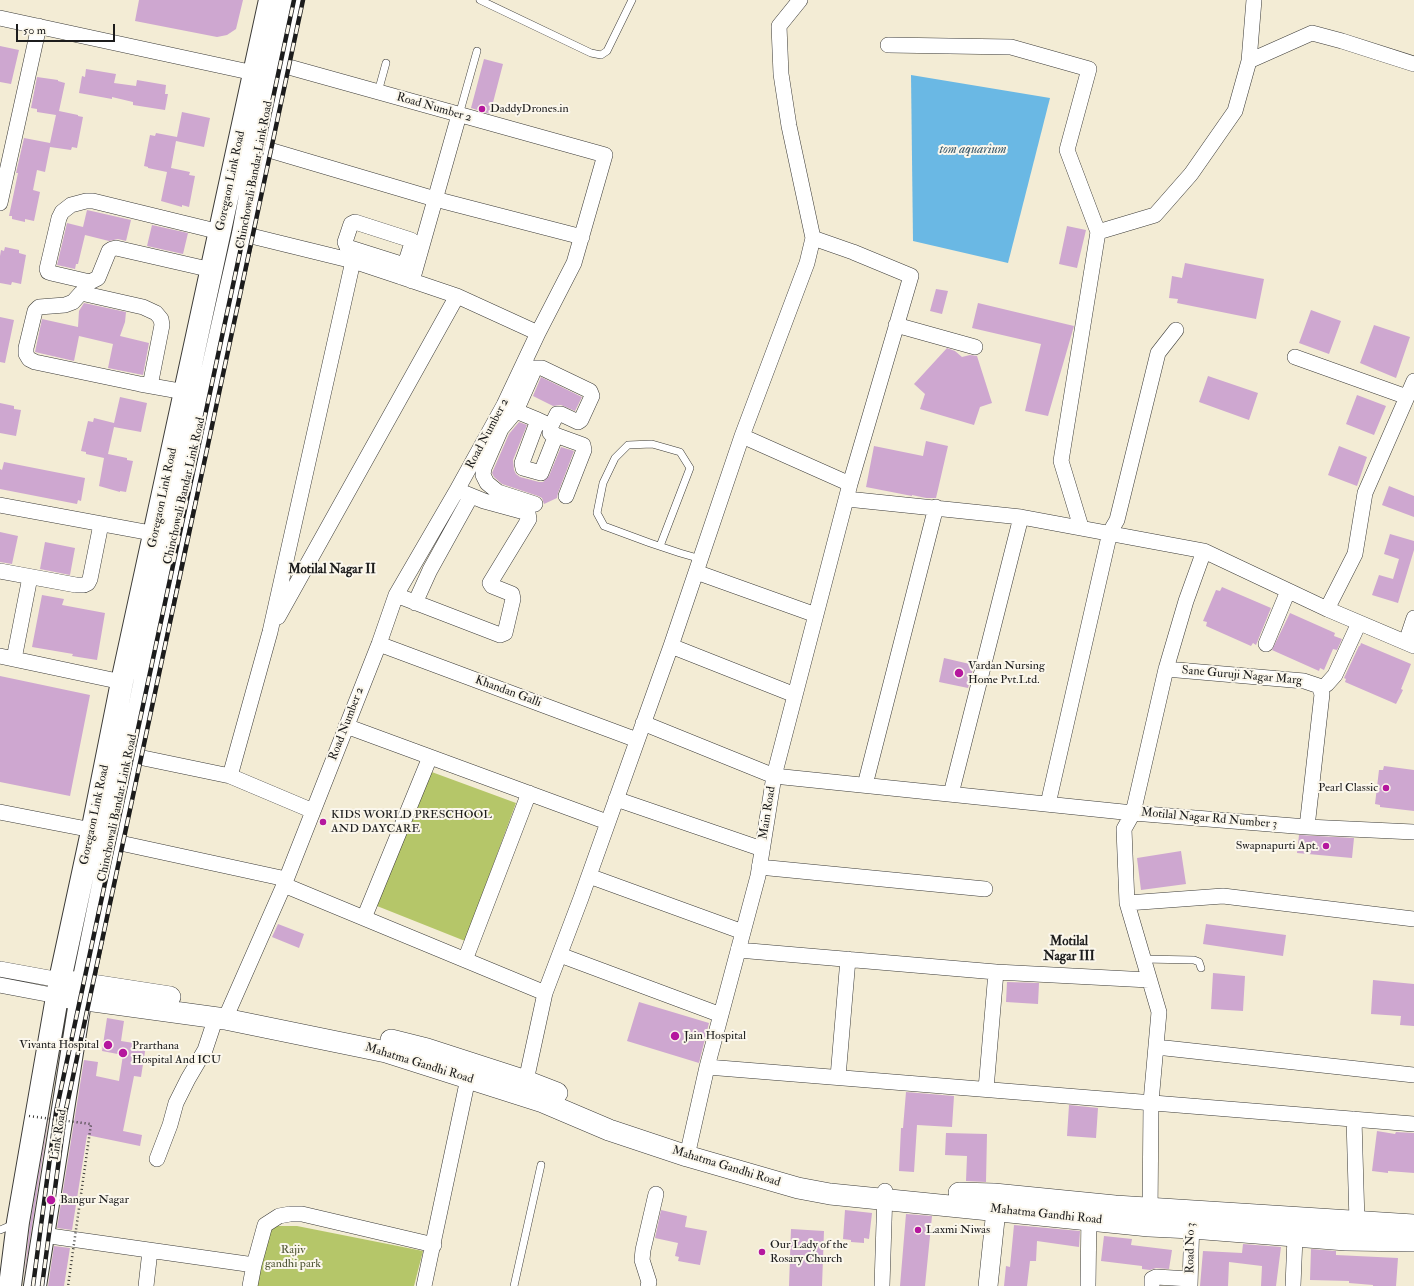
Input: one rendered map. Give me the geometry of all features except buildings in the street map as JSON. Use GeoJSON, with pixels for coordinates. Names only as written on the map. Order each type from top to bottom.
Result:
{"type":"FeatureCollection","features":[{"type":"Feature","properties":{"kind":"main road","name":"Goregaon Link Road"},"geometry":{"type":"LineString","coordinates":[[58,988],[122,682],[164,536],[186,392],[270,0]]}},
{"type":"Feature","properties":{"kind":"main road","name":"Chinchowali Bandar Link Road"},"geometry":{"type":"LineString","coordinates":[[82,991],[129,755],[164,536],[243,234],[259,148],[278,64],[290,0]]}},
{"type":"Feature","properties":{"kind":"main road","name":"Mahatma Gandhi Road"},"geometry":{"type":"LineString","coordinates":[[58,988],[224,1014],[344,1029],[427,1049],[469,1071],[524,1088],[543,1102],[609,1130],[688,1150],[798,1188],[830,1194],[885,1194],[999,1202],[1150,1218],[1357,1222],[1414,1225]]}},
{"type":"Feature","properties":{"kind":"main road"},"geometry":{"type":"LineString","coordinates":[[10,1286],[9,1226],[58,988]]}},
{"type":"Feature","properties":{"kind":"main road","name":"Link Road"},"geometry":{"type":"LineString","coordinates":[[35,1286],[82,991]]}},
{"type":"Feature","properties":{"kind":"main road","name":"Mahatma Gandhi Road"},"geometry":{"type":"LineString","coordinates":[[1192,1219],[1295,1237],[1346,1240],[1414,1241]]}},
{"type":"Feature","properties":{"kind":"street"},"geometry":{"type":"LineString","coordinates":[[524,1088],[545,993],[589,876],[671,646],[742,436],[808,263],[813,238],[789,126],[781,74],[779,26],[800,0]]}},
{"type":"Feature","properties":{"kind":"street"},"geometry":{"type":"LineString","coordinates":[[1098,232],[1155,215],[1191,174],[1235,111],[1249,61],[1254,0]]}},
{"type":"Feature","properties":{"kind":"street"},"geometry":{"type":"LineString","coordinates":[[0,18],[254,73]]}},
{"type":"Feature","properties":{"kind":"street"},"geometry":{"type":"LineString","coordinates":[[0,203],[39,26]]}},
{"type":"Feature","properties":{"kind":"street"},"geometry":{"type":"LineString","coordinates":[[1249,61],[1312,33],[1342,40],[1414,64]]}},
{"type":"Feature","properties":{"kind":"street"},"geometry":{"type":"LineString","coordinates":[[888,45],[1012,47],[1089,69],[1067,150],[1098,232],[1061,461],[1081,527]]}},
{"type":"Feature","properties":{"kind":"street","name":"Road Number 2"},"geometry":{"type":"LineString","coordinates":[[156,1159],[170,1125],[176,1103],[224,1014],[285,882],[379,644],[396,595],[464,493],[510,408],[538,333],[574,263],[604,156],[278,64]]}},
{"type":"Feature","properties":{"kind":"street"},"geometry":{"type":"LineString","coordinates":[[406,274],[435,200],[459,115]]}},
{"type":"Feature","properties":{"kind":"street"},"geometry":{"type":"LineString","coordinates":[[259,148],[435,200],[582,237]]}},
{"type":"Feature","properties":{"kind":"street"},"geometry":{"type":"LineString","coordinates":[[212,270],[116,248],[109,251],[98,278],[90,282],[51,274],[47,269],[59,218],[62,212],[71,205],[86,201],[93,201],[220,232]]}},
{"type":"Feature","properties":{"kind":"street"},"geometry":{"type":"LineString","coordinates":[[243,234],[406,274],[538,333]]}},
{"type":"Feature","properties":{"kind":"street","name":"Main Road"},"geometry":{"type":"LineString","coordinates":[[688,1150],[707,1067],[758,876],[774,776],[850,484],[911,276],[853,252],[813,238]]}},
{"type":"Feature","properties":{"kind":"street"},"geometry":{"type":"LineString","coordinates":[[230,776],[270,632],[353,261]]}},
{"type":"Feature","properties":{"kind":"street"},"geometry":{"type":"LineString","coordinates":[[150,386],[162,325],[161,319],[156,313],[143,307],[81,293],[73,302],[65,305],[39,307],[35,311],[26,348],[26,354],[35,362],[150,386],[186,392]]}},
{"type":"Feature","properties":{"kind":"street"},"geometry":{"type":"LineString","coordinates":[[270,632],[457,296]]}},
{"type":"Feature","properties":{"kind":"street"},"geometry":{"type":"LineString","coordinates":[[896,325],[975,347]]}},
{"type":"Feature","properties":{"kind":"street"},"geometry":{"type":"LineString","coordinates":[[1048,804],[1110,532],[1116,520],[1158,353],[1176,330]]}},
{"type":"Feature","properties":{"kind":"street"},"geometry":{"type":"LineString","coordinates":[[1295,357],[1407,397]]}},
{"type":"Feature","properties":{"kind":"street"},"geometry":{"type":"LineString","coordinates":[[535,504],[498,492],[487,483],[483,475],[484,468],[510,408],[535,368],[542,368],[590,391],[592,396],[581,420],[578,422],[561,414],[557,414],[548,427]]}},
{"type":"Feature","properties":{"kind":"street"},"geometry":{"type":"LineString","coordinates":[[1327,609],[1355,554],[1365,493],[1414,381]]}},
{"type":"Feature","properties":{"kind":"street"},"geometry":{"type":"LineString","coordinates":[[510,408],[583,445],[584,450],[566,496]]}},
{"type":"Feature","properties":{"kind":"street"},"geometry":{"type":"LineString","coordinates":[[742,436],[850,484]]}},
{"type":"Feature","properties":{"kind":"street"},"geometry":{"type":"LineString","coordinates":[[396,595],[500,635],[505,633],[513,599],[512,594],[492,586],[490,583],[529,519],[528,513],[484,501],[464,493],[415,602]]}},
{"type":"Feature","properties":{"kind":"street"},"geometry":{"type":"LineString","coordinates":[[847,499],[1021,516],[1204,551],[1327,609],[1410,644],[1414,618]]}},
{"type":"Feature","properties":{"kind":"street"},"geometry":{"type":"LineString","coordinates":[[0,505],[164,536]]}},
{"type":"Feature","properties":{"kind":"street"},"geometry":{"type":"LineString","coordinates":[[865,786],[936,507]]}},
{"type":"Feature","properties":{"kind":"street"},"geometry":{"type":"LineString","coordinates":[[951,794],[1021,516]]}},
{"type":"Feature","properties":{"kind":"street"},"geometry":{"type":"LineString","coordinates":[[0,571],[76,585],[84,585],[90,579],[101,524]]}},
{"type":"Feature","properties":{"kind":"street","name":"Motilal Nagar Rd Number 3"},"geometry":{"type":"LineString","coordinates":[[1204,551],[1186,601],[1166,669],[1133,813],[1307,827],[1414,832]]}},
{"type":"Feature","properties":{"kind":"street"},"geometry":{"type":"LineString","coordinates":[[698,565],[816,615]]}},
{"type":"Feature","properties":{"kind":"street"},"geometry":{"type":"LineString","coordinates":[[30,577],[7,658],[122,682]]}},
{"type":"Feature","properties":{"kind":"street"},"geometry":{"type":"LineString","coordinates":[[1266,644],[1288,591]]}},
{"type":"Feature","properties":{"kind":"street"},"geometry":{"type":"LineString","coordinates":[[1307,827],[1322,694],[1320,689],[1335,675],[1359,623]]}},
{"type":"Feature","properties":{"kind":"street","name":"Khandan Galli"},"geometry":{"type":"LineString","coordinates":[[379,644],[637,740]]}},
{"type":"Feature","properties":{"kind":"street"},"geometry":{"type":"LineString","coordinates":[[671,646],[795,695]]}},
{"type":"Feature","properties":{"kind":"street","name":"Sane Guruji Nagar Marg"},"geometry":{"type":"LineString","coordinates":[[1166,669],[1304,681],[1318,686],[1320,689]]}},
{"type":"Feature","properties":{"kind":"street"},"geometry":{"type":"LineString","coordinates":[[643,723],[774,776],[1133,813],[1124,829],[1127,903],[1159,1012],[1150,1102],[1150,1218]]}},
{"type":"Feature","properties":{"kind":"street"},"geometry":{"type":"LineString","coordinates":[[346,726],[607,822]]}},
{"type":"Feature","properties":{"kind":"street"},"geometry":{"type":"LineString","coordinates":[[129,755],[230,776],[313,811]]}},
{"type":"Feature","properties":{"kind":"street"},"geometry":{"type":"LineString","coordinates":[[364,918],[430,757]]}},
{"type":"Feature","properties":{"kind":"street"},"geometry":{"type":"LineString","coordinates":[[465,960],[529,793]]}},
{"type":"Feature","properties":{"kind":"street"},"geometry":{"type":"LineString","coordinates":[[616,799],[762,849]]}},
{"type":"Feature","properties":{"kind":"street"},"geometry":{"type":"LineString","coordinates":[[0,812],[92,830]]}},
{"type":"Feature","properties":{"kind":"street"},"geometry":{"type":"LineString","coordinates":[[111,841],[285,882],[364,918],[545,993]]}},
{"type":"Feature","properties":{"kind":"street"},"geometry":{"type":"LineString","coordinates":[[760,867],[986,889]]}},
{"type":"Feature","properties":{"kind":"street"},"geometry":{"type":"LineString","coordinates":[[589,876],[743,932]]}},
{"type":"Feature","properties":{"kind":"street"},"geometry":{"type":"LineString","coordinates":[[1127,903],[1223,896],[1414,919]]}},
{"type":"Feature","properties":{"kind":"street"},"geometry":{"type":"LineString","coordinates":[[738,950],[996,972],[1149,980]]}},
{"type":"Feature","properties":{"kind":"street"},"geometry":{"type":"LineString","coordinates":[[560,955],[721,1015]]}},
{"type":"Feature","properties":{"kind":"street"},"geometry":{"type":"LineString","coordinates":[[838,1077],[848,959]]}},
{"type":"Feature","properties":{"kind":"street"},"geometry":{"type":"LineString","coordinates":[[0,969],[58,988]]}},
{"type":"Feature","properties":{"kind":"street"},"geometry":{"type":"LineString","coordinates":[[986,1089],[996,972]]}},
{"type":"Feature","properties":{"kind":"street"},"geometry":{"type":"LineString","coordinates":[[0,985],[58,988]]}},
{"type":"Feature","properties":{"kind":"street"},"geometry":{"type":"LineString","coordinates":[[1156,1047],[1414,1075]]}},
{"type":"Feature","properties":{"kind":"street"},"geometry":{"type":"LineString","coordinates":[[707,1067],[1414,1124]]}},
{"type":"Feature","properties":{"kind":"street"},"geometry":{"type":"LineString","coordinates":[[424,1286],[434,1245],[469,1071]]}},
{"type":"Feature","properties":{"kind":"street"},"geometry":{"type":"LineString","coordinates":[[1354,1119],[1357,1222]]}},
{"type":"Feature","properties":{"kind":"street"},"geometry":{"type":"LineString","coordinates":[[648,1286],[642,1260],[656,1194]]}},
{"type":"Feature","properties":{"kind":"street"},"geometry":{"type":"LineString","coordinates":[[882,1286],[885,1194]]}},
{"type":"Feature","properties":{"kind":"street"},"geometry":{"type":"LineString","coordinates":[[988,1286],[999,1202]]}},
{"type":"Feature","properties":{"kind":"street"},"geometry":{"type":"LineString","coordinates":[[996,1286],[999,1202]]}},
{"type":"Feature","properties":{"kind":"street"},"geometry":{"type":"LineString","coordinates":[[1088,1286],[1089,1212]]}},
{"type":"Feature","properties":{"kind":"street"},"geometry":{"type":"LineString","coordinates":[[250,1286],[265,1225],[279,1216],[302,1214],[434,1245]]}},
{"type":"Feature","properties":{"kind":"street","name":"Road No 3"},"geometry":{"type":"LineString","coordinates":[[1185,1282],[1192,1219]]}},
{"type":"Feature","properties":{"kind":"street"},"geometry":{"type":"LineString","coordinates":[[43,1235],[254,1265]]}},
{"type":"Feature","properties":{"kind":"street"},"geometry":{"type":"LineString","coordinates":[[1292,1286],[1295,1237]]}},
{"type":"Feature","properties":{"kind":"street"},"geometry":{"type":"LineString","coordinates":[[146,1286],[150,1251]]}},
{"type":"Feature","properties":{"kind":"street"},"geometry":{"type":"LineString","coordinates":[[1152,1286],[1153,1278],[1185,1282]]}},
{"type":"Feature","properties":{"kind":"lane"},"geometry":{"type":"LineString","coordinates":[[480,0],[591,53],[601,55],[607,51],[632,0]]}},
{"type":"Feature","properties":{"kind":"lane"},"geometry":{"type":"LineString","coordinates":[[459,115],[477,51]]}},
{"type":"Feature","properties":{"kind":"lane"},"geometry":{"type":"LineString","coordinates":[[378,92],[386,63]]}},
{"type":"Feature","properties":{"kind":"lane"},"geometry":{"type":"LineString","coordinates":[[660,546],[690,468],[680,452],[652,444],[628,445],[615,458],[603,483],[597,513],[604,526],[660,546],[698,565]]}},
{"type":"Feature","properties":{"kind":"lane"},"geometry":{"type":"LineString","coordinates":[[1143,959],[1194,960],[1199,962],[1200,968]]}},
{"type":"Feature","properties":{"kind":"lane"},"geometry":{"type":"LineString","coordinates":[[514,1286],[541,1165]]}},
{"type":"Feature","properties":{"kind":"path"},"geometry":{"type":"LineString","coordinates":[[29,1116],[91,1124],[68,1286]]}},
{"type":"Feature","properties":{"kind":"green space"},"geometry":{"type":"Polygon","coordinates":[[[429,771],[516,803],[465,941],[377,906],[429,771]]]}},
{"type":"Feature","properties":{"kind":"green space","name":"Rajiv gandhi park"},"geometry":{"type":"Polygon","coordinates":[[[271,1226],[297,1226],[423,1251],[414,1286],[249,1286],[271,1226]]]}},
{"type":"Feature","properties":{"kind":"water","name":"tom aquarium"},"geometry":{"type":"Polygon","coordinates":[[[911,75],[1050,98],[1008,263],[913,241],[911,75]]]}},
{"type":"Feature","properties":{"kind":"railway"},"geometry":{"type":"LineString","coordinates":[[33,1286],[56,1112],[294,0]]}},
{"type":"Feature","properties":{"kind":"railway"},"geometry":{"type":"LineString","coordinates":[[42,1286],[65,1114],[303,0]]}},
{"type":"Feature","properties":{"kind":"place","name":"DaddyDrones.in"},"geometry":{"type":"Point","coordinates":[482,109]}},
{"type":"Feature","properties":{"kind":"place","name":"Vardan Nursing Home Pvt.Ltd."},"geometry":{"type":"Point","coordinates":[959,673]}},
{"type":"Feature","properties":{"kind":"place","name":"Pearl Classic"},"geometry":{"type":"Point","coordinates":[1386,788]}},
{"type":"Feature","properties":{"kind":"place","name":"KIDS WORLD PRESCHOOL AND DAYCARE"},"geometry":{"type":"Point","coordinates":[323,822]}},
{"type":"Feature","properties":{"kind":"place","name":"Swapnapurti Apt."},"geometry":{"type":"Point","coordinates":[1326,846]}},
{"type":"Feature","properties":{"kind":"place","name":"Jain Hospital"},"geometry":{"type":"Point","coordinates":[675,1036]}},
{"type":"Feature","properties":{"kind":"place","name":"Vivanta Hospital"},"geometry":{"type":"Point","coordinates":[108,1045]}},
{"type":"Feature","properties":{"kind":"place","name":"Prarthana Hospital And ICU"},"geometry":{"type":"Point","coordinates":[123,1053]}},
{"type":"Feature","properties":{"kind":"place","name":"Bangur Nagar"},"geometry":{"type":"Point","coordinates":[51,1200]}},
{"type":"Feature","properties":{"kind":"place","name":"Laxmi Niwas"},"geometry":{"type":"Point","coordinates":[918,1230]}},
{"type":"Feature","properties":{"kind":"place","name":"Our Lady of the Rosary Church"},"geometry":{"type":"Point","coordinates":[762,1252]}},
{"type":"Feature","properties":{"kind":"district","name":"Motilal Nagar II"},"geometry":{"type":"Point","coordinates":[332,570]}},
{"type":"Feature","properties":{"kind":"district","name":"Motilal Nagar III"},"geometry":{"type":"Point","coordinates":[1069,950]}}]}
